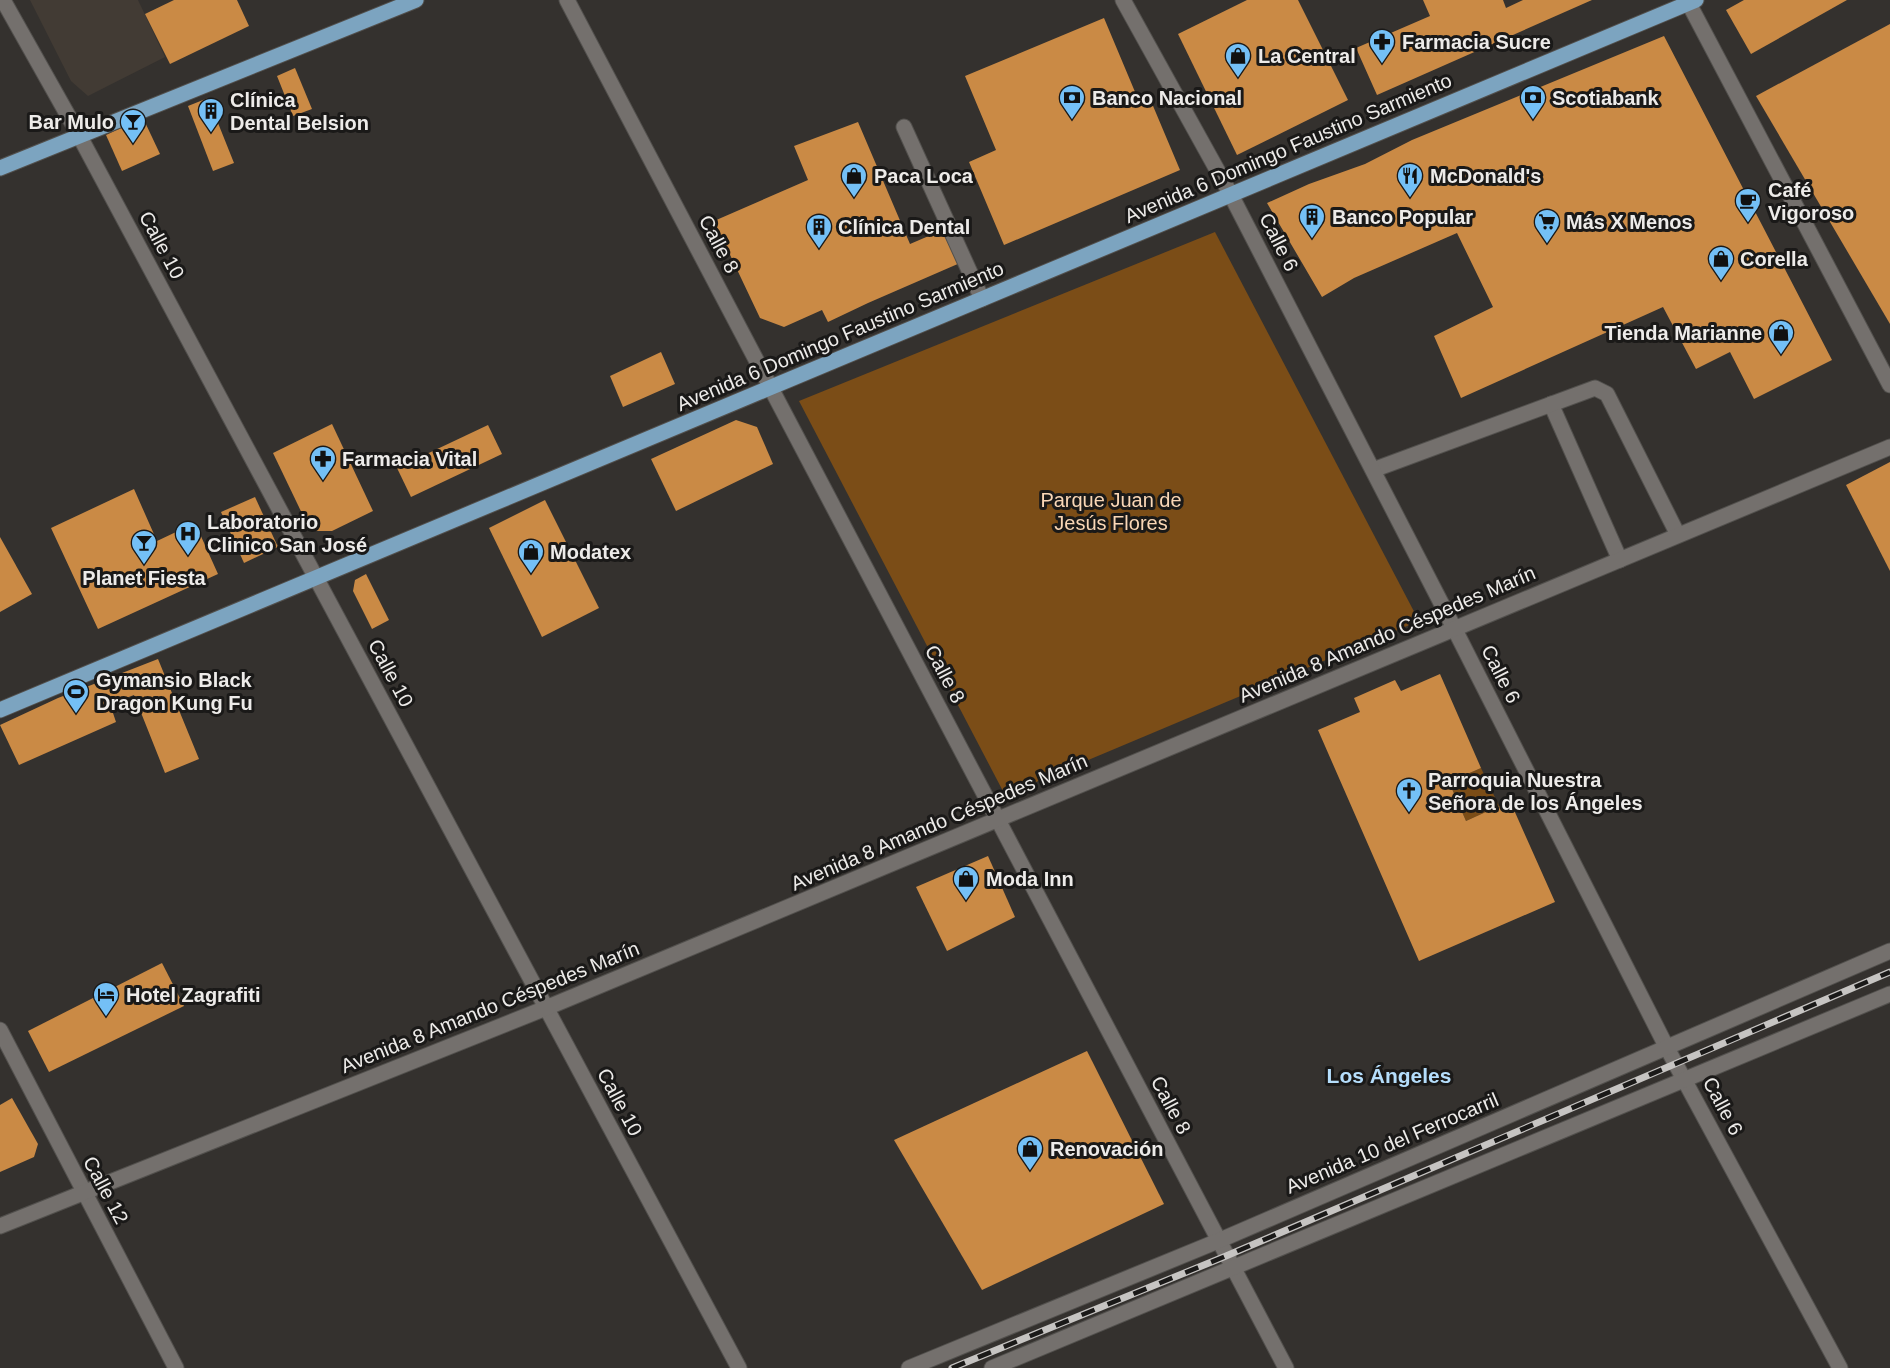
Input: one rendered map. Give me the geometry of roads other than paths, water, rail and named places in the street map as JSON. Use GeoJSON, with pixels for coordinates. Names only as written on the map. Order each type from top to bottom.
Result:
{"type":"FeatureCollection","features":[{"type":"Feature","properties":{"kind":"main road"},"geometry":{"type":"LineString","coordinates":[[0,168],[416,0]]}},
{"type":"Feature","properties":{"kind":"main road","name":"Avenida 6 Domingo Faustino Sarmiento"},"geometry":{"type":"LineString","coordinates":[[0,710],[1691,1]]}},
{"type":"Feature","properties":{"kind":"street","name":"Calle 10"},"geometry":{"type":"LineString","coordinates":[[3,0],[79,135],[739,1368]]}},
{"type":"Feature","properties":{"kind":"street","name":"Calle 8"},"geometry":{"type":"LineString","coordinates":[[567,0],[1286,1368]]}},
{"type":"Feature","properties":{"kind":"street","name":"Calle 6"},"geometry":{"type":"LineString","coordinates":[[1124,0],[1231,195],[1667,1048],[1840,1368]]}},
{"type":"Feature","properties":{"kind":"street"},"geometry":{"type":"LineString","coordinates":[[1691,1],[1890,385]]}},
{"type":"Feature","properties":{"kind":"street"},"geometry":{"type":"LineString","coordinates":[[904,127],[982,299]]}},
{"type":"Feature","properties":{"kind":"street"},"geometry":{"type":"LineString","coordinates":[[1372,470],[1595,388],[1607,394],[1678,535]]}},
{"type":"Feature","properties":{"kind":"street"},"geometry":{"type":"LineString","coordinates":[[1551,404],[1620,560]]}},
{"type":"Feature","properties":{"kind":"street","name":"Avenida 8 Amando Céspedes Marín"},"geometry":{"type":"LineString","coordinates":[[0,1226],[546,1008],[1890,447]]}},
{"type":"Feature","properties":{"kind":"street","name":"Avenida 10 del Ferrocarril"},"geometry":{"type":"LineString","coordinates":[[909,1368],[1218,1241],[1890,951]]}},
{"type":"Feature","properties":{"kind":"street"},"geometry":{"type":"LineString","coordinates":[[992,1368],[1890,994]]}},
{"type":"Feature","properties":{"kind":"street","name":"Calle 12"},"geometry":{"type":"LineString","coordinates":[[0,1030],[176,1368]]}},
{"type":"Feature","properties":{"kind":"railway"},"geometry":{"type":"LineString","coordinates":[[952,1368],[1226,1256],[1890,972]]}},
{"type":"Feature","properties":{"kind":"place","name":"Farmacia Sucre"},"geometry":{"type":"Point","coordinates":[1382,65]}},
{"type":"Feature","properties":{"kind":"place","name":"La Central"},"geometry":{"type":"Point","coordinates":[1238,79]}},
{"type":"Feature","properties":{"kind":"place","name":"Banco Nacional"},"geometry":{"type":"Point","coordinates":[1072,121]}},
{"type":"Feature","properties":{"kind":"place","name":"Scotiabank"},"geometry":{"type":"Point","coordinates":[1533,121]}},
{"type":"Feature","properties":{"kind":"place","name":"Clínica Dental Belsion"},"geometry":{"type":"Point","coordinates":[211,134]}},
{"type":"Feature","properties":{"kind":"place","name":"Bar Mulo"},"geometry":{"type":"Point","coordinates":[133,145]}},
{"type":"Feature","properties":{"kind":"place","name":"Paca Loca"},"geometry":{"type":"Point","coordinates":[854,199]}},
{"type":"Feature","properties":{"kind":"place","name":"McDonald's"},"geometry":{"type":"Point","coordinates":[1410,199]}},
{"type":"Feature","properties":{"kind":"place","name":"Café Vigoroso"},"geometry":{"type":"Point","coordinates":[1748,224]}},
{"type":"Feature","properties":{"kind":"place","name":"Banco Popular"},"geometry":{"type":"Point","coordinates":[1312,240]}},
{"type":"Feature","properties":{"kind":"place","name":"Más X Menos"},"geometry":{"type":"Point","coordinates":[1547,245]}},
{"type":"Feature","properties":{"kind":"place","name":"Clínica Dental"},"geometry":{"type":"Point","coordinates":[819,250]}},
{"type":"Feature","properties":{"kind":"place","name":"Corella"},"geometry":{"type":"Point","coordinates":[1721,282]}},
{"type":"Feature","properties":{"kind":"place","name":"Tienda Marianne"},"geometry":{"type":"Point","coordinates":[1781,356]}},
{"type":"Feature","properties":{"kind":"place","name":"Farmacia Vital"},"geometry":{"type":"Point","coordinates":[323,482]}},
{"type":"Feature","properties":{"kind":"place","name":"Laboratorio Clinico San José"},"geometry":{"type":"Point","coordinates":[188,557]}},
{"type":"Feature","properties":{"kind":"place","name":"Planet Fiesta"},"geometry":{"type":"Point","coordinates":[144,566]}},
{"type":"Feature","properties":{"kind":"place","name":"Modatex"},"geometry":{"type":"Point","coordinates":[531,575]}},
{"type":"Feature","properties":{"kind":"place","name":"Gymansio Black Dragon Kung Fu"},"geometry":{"type":"Point","coordinates":[76,715]}},
{"type":"Feature","properties":{"kind":"place","name":"Parroquia Nuestra Señora de los Ángeles"},"geometry":{"type":"Point","coordinates":[1409,814]}},
{"type":"Feature","properties":{"kind":"place","name":"Moda Inn"},"geometry":{"type":"Point","coordinates":[966,902]}},
{"type":"Feature","properties":{"kind":"place","name":"Hotel Zagrafiti"},"geometry":{"type":"Point","coordinates":[106,1018]}},
{"type":"Feature","properties":{"kind":"place","name":"Renovación"},"geometry":{"type":"Point","coordinates":[1030,1172]}},
{"type":"Feature","properties":{"kind":"district","name":"Los Ángeles"},"geometry":{"type":"Point","coordinates":[1389,1076]}},
{"type":"Feature","properties":{"kind":"park label","name":"Parque Juan de Jesús Flores"},"geometry":{"type":"Point","coordinates":[1111,512]}}]}
